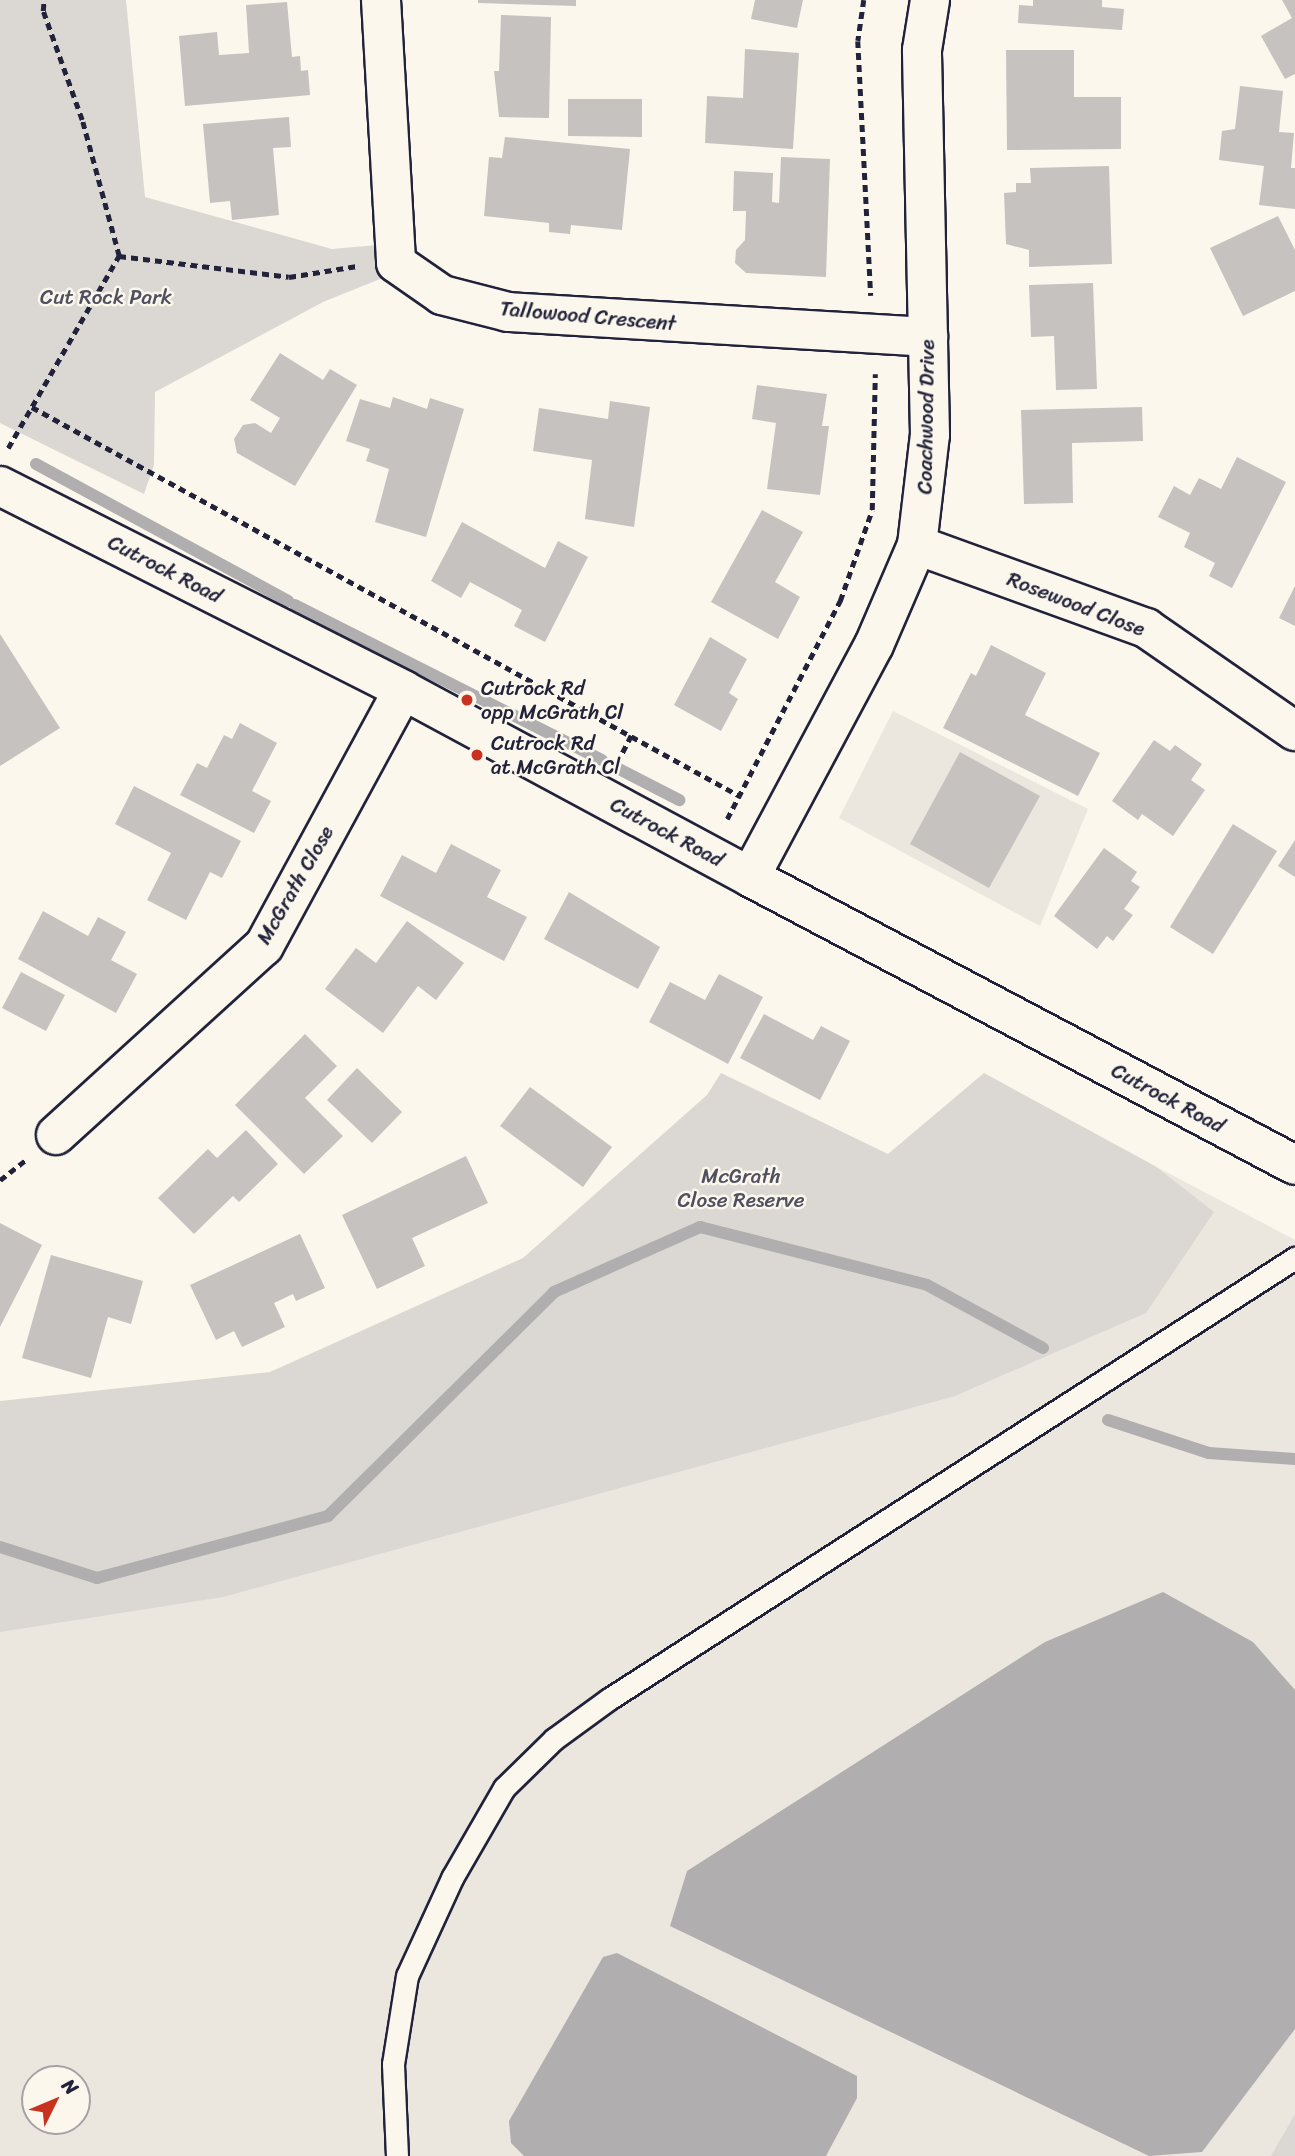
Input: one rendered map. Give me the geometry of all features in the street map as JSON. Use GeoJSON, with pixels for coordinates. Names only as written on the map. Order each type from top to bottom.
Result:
{"type":"FeatureCollection","features":[{"type":"Feature","properties":{"kind":"street"},"geometry":{"type":"LineString","coordinates":[[381,0],[396,263]]}},
{"type":"Feature","properties":{"kind":"street","name":"Coachwood Drive"},"geometry":{"type":"LineString","coordinates":[[750,877],[874,645],[917,545],[930,435],[922,50],[930,0]]}},
{"type":"Feature","properties":{"kind":"street","name":"Tallowood Crescent"},"geometry":{"type":"LineString","coordinates":[[396,263],[442,295],[508,312],[873,337],[928,337]]}},
{"type":"Feature","properties":{"kind":"street","name":"Cutrock Road"},"geometry":{"type":"LineString","coordinates":[[0,486],[403,690],[1295,1165]]}},
{"type":"Feature","properties":{"kind":"street","name":"Rosewood Close"},"geometry":{"type":"LineString","coordinates":[[917,545],[1146,628],[1295,731]]}},
{"type":"Feature","properties":{"kind":"street","name":"McGrath Close"},"geometry":{"type":"LineString","coordinates":[[56,1135],[264,946],[403,690]]}},
{"type":"Feature","properties":{"kind":"lane"},"geometry":{"type":"LineString","coordinates":[[397,2156],[393,2064],[407,1976],[452,1878],[503,1788],[554,1740],[609,1699],[1295,1258]]}},
{"type":"Feature","properties":{"kind":"path"},"geometry":{"type":"LineString","coordinates":[[0,460],[119,256],[82,120],[43,11],[44,0]]}},
{"type":"Feature","properties":{"kind":"path"},"geometry":{"type":"LineString","coordinates":[[708,854],[840,601],[872,510],[877,412],[858,41],[864,0]]}},
{"type":"Feature","properties":{"kind":"path"},"geometry":{"type":"LineString","coordinates":[[119,256],[289,277],[396,263]]}},
{"type":"Feature","properties":{"kind":"path"},"geometry":{"type":"LineString","coordinates":[[33,407],[740,796]]}},
{"type":"Feature","properties":{"kind":"shaded area"},"geometry":{"type":"Polygon","coordinates":[[[893,711],[1088,809],[1040,926],[839,818],[893,711]]]}},
{"type":"Feature","properties":{"kind":"shaded area"},"geometry":{"type":"Polygon","coordinates":[[[1155,1166],[1295,1240],[1295,2156],[0,2156],[0,1481],[1155,1166]]]}},
{"type":"Feature","properties":{"kind":"shaded area"},"geometry":{"type":"Polygon","coordinates":[[[1163,1592],[1253,1642],[1295,1690],[1295,2029],[1202,2152],[1149,2156],[670,1926],[687,1871],[1045,1642],[1163,1592]]]}},
{"type":"Feature","properties":{"kind":"shaded area"},"geometry":{"type":"Polygon","coordinates":[[[617,1953],[857,2076],[857,2098],[826,2156],[524,2156],[511,2143],[509,2121],[603,1957],[617,1953]]]}},
{"type":"Feature","properties":{"kind":"green space","name":"Cut Rock Park"},"geometry":{"type":"Polygon","coordinates":[[[0,0],[126,0],[145,197],[332,249],[377,245],[390,275],[323,302],[155,392],[154,465],[144,494],[0,423],[0,0]]]}},
{"type":"Feature","properties":{"kind":"green space","name":"McGrath Close Reserve"},"geometry":{"type":"Polygon","coordinates":[[[721,1073],[888,1154],[984,1073],[1155,1166],[1214,1212],[1146,1313],[955,1396],[223,1597],[0,1632],[0,1401],[270,1372],[523,1258],[707,1095],[721,1073]]]}},
{"type":"Feature","properties":{"kind":"green space"},"geometry":{"type":"Polygon","coordinates":[[[1295,2114],[1295,2156],[1271,2156],[1295,2114]]]}},
{"type":"Feature","properties":{"kind":"building"},"geometry":{"type":"Polygon","coordinates":[[[478,0],[576,0],[576,6],[478,3],[478,0]]]}},
{"type":"Feature","properties":{"kind":"building"},"geometry":{"type":"Polygon","coordinates":[[[755,0],[803,0],[797,28],[751,19],[755,0]]]}},
{"type":"Feature","properties":{"kind":"building"},"geometry":{"type":"Polygon","coordinates":[[[1033,0],[1102,0],[1102,7],[1124,9],[1122,30],[1018,23],[1019,5],[1033,6],[1033,0]]]}},
{"type":"Feature","properties":{"kind":"building"},"geometry":{"type":"Polygon","coordinates":[[[1282,0],[1295,0],[1295,74],[1285,79],[1261,36],[1292,18],[1282,0]]]}},
{"type":"Feature","properties":{"kind":"building"},"geometry":{"type":"Polygon","coordinates":[[[287,2],[292,57],[300,56],[301,71],[308,70],[310,95],[185,106],[179,36],[217,32],[219,55],[249,53],[246,5],[287,2]]]}},
{"type":"Feature","properties":{"kind":"building"},"geometry":{"type":"Polygon","coordinates":[[[501,15],[551,17],[549,118],[499,117],[494,71],[499,71],[501,15]]]}},
{"type":"Feature","properties":{"kind":"building"},"geometry":{"type":"Polygon","coordinates":[[[745,49],[799,53],[793,149],[705,143],[707,96],[743,98],[745,49]]]}},
{"type":"Feature","properties":{"kind":"building"},"geometry":{"type":"Polygon","coordinates":[[[1006,50],[1074,50],[1074,97],[1121,97],[1121,149],[1007,150],[1006,50]]]}},
{"type":"Feature","properties":{"kind":"building"},"geometry":{"type":"Polygon","coordinates":[[[1240,86],[1283,91],[1279,132],[1294,133],[1291,168],[1295,168],[1295,209],[1259,205],[1264,166],[1219,160],[1222,131],[1235,129],[1240,86]]]}},
{"type":"Feature","properties":{"kind":"building"},"geometry":{"type":"Polygon","coordinates":[[[568,99],[642,99],[642,137],[568,136],[568,99]]]}},
{"type":"Feature","properties":{"kind":"building"},"geometry":{"type":"Polygon","coordinates":[[[289,117],[291,147],[273,148],[279,215],[232,220],[230,201],[210,203],[203,124],[289,117]]]}},
{"type":"Feature","properties":{"kind":"building"},"geometry":{"type":"Polygon","coordinates":[[[505,137],[630,149],[622,230],[571,225],[570,234],[549,232],[549,223],[484,216],[489,157],[502,158],[505,137]]]}},
{"type":"Feature","properties":{"kind":"building"},"geometry":{"type":"Polygon","coordinates":[[[781,157],[830,159],[826,277],[746,273],[735,263],[736,250],[745,240],[746,211],[733,211],[734,171],[773,173],[772,202],[779,203],[781,157]]]}},
{"type":"Feature","properties":{"kind":"building"},"geometry":{"type":"Polygon","coordinates":[[[1109,166],[1112,264],[1029,267],[1029,250],[1006,244],[1004,193],[1016,192],[1016,183],[1031,183],[1030,168],[1109,166]]]}},
{"type":"Feature","properties":{"kind":"building"},"geometry":{"type":"Polygon","coordinates":[[[1278,216],[1295,250],[1295,291],[1243,316],[1210,248],[1278,216]]]}},
{"type":"Feature","properties":{"kind":"building"},"geometry":{"type":"Polygon","coordinates":[[[1093,283],[1097,389],[1056,390],[1054,336],[1031,337],[1029,285],[1093,283]]]}},
{"type":"Feature","properties":{"kind":"building"},"geometry":{"type":"Polygon","coordinates":[[[280,353],[323,380],[330,369],[357,385],[295,486],[237,453],[234,439],[243,425],[255,423],[271,433],[280,418],[250,400],[280,353]]]}},
{"type":"Feature","properties":{"kind":"building"},"geometry":{"type":"Polygon","coordinates":[[[757,385],[827,394],[822,426],[829,426],[820,495],[767,489],[776,423],[752,419],[757,385]]]}},
{"type":"Feature","properties":{"kind":"building"},"geometry":{"type":"Polygon","coordinates":[[[393,397],[427,409],[430,398],[464,409],[426,537],[375,522],[389,469],[366,461],[370,449],[346,441],[360,399],[390,408],[393,397]]]}},
{"type":"Feature","properties":{"kind":"building"},"geometry":{"type":"Polygon","coordinates":[[[610,401],[650,407],[634,527],[585,519],[592,460],[533,451],[539,408],[608,419],[610,401]]]}},
{"type":"Feature","properties":{"kind":"building"},"geometry":{"type":"Polygon","coordinates":[[[1142,407],[1143,441],[1072,443],[1073,503],[1024,504],[1021,410],[1142,407]]]}},
{"type":"Feature","properties":{"kind":"building"},"geometry":{"type":"Polygon","coordinates":[[[1237,457],[1286,482],[1232,588],[1209,576],[1215,563],[1184,547],[1190,533],[1158,517],[1174,486],[1190,495],[1199,478],[1221,489],[1237,457]]]}},
{"type":"Feature","properties":{"kind":"building"},"geometry":{"type":"Polygon","coordinates":[[[762,510],[803,532],[775,582],[800,597],[778,639],[711,602],[762,510]]]}},
{"type":"Feature","properties":{"kind":"building"},"geometry":{"type":"Polygon","coordinates":[[[462,522],[545,568],[558,541],[588,557],[545,642],[514,626],[522,610],[470,582],[461,598],[431,581],[462,522]]]}},
{"type":"Feature","properties":{"kind":"building"},"geometry":{"type":"Polygon","coordinates":[[[1295,586],[1295,626],[1279,618],[1295,586]]]}},
{"type":"Feature","properties":{"kind":"building"},"geometry":{"type":"Polygon","coordinates":[[[0,634],[60,728],[0,766],[0,634]]]}},
{"type":"Feature","properties":{"kind":"building"},"geometry":{"type":"Polygon","coordinates":[[[710,637],[747,659],[729,693],[738,699],[721,731],[674,705],[710,637]]]}},
{"type":"Feature","properties":{"kind":"building"},"geometry":{"type":"Polygon","coordinates":[[[991,645],[1046,673],[1025,715],[1100,753],[1078,796],[943,728],[971,673],[976,676],[991,645]]]}},
{"type":"Feature","properties":{"kind":"building"},"geometry":{"type":"Polygon","coordinates":[[[240,723],[277,743],[252,791],[271,801],[254,833],[180,795],[197,763],[207,768],[224,735],[232,739],[240,723]]]}},
{"type":"Feature","properties":{"kind":"building"},"geometry":{"type":"Polygon","coordinates":[[[1154,740],[1170,751],[1175,745],[1202,764],[1191,780],[1205,790],[1173,836],[1142,814],[1138,820],[1112,801],[1154,740]]]}},
{"type":"Feature","properties":{"kind":"building"},"geometry":{"type":"Polygon","coordinates":[[[960,752],[1040,796],[989,888],[910,844],[960,752]]]}},
{"type":"Feature","properties":{"kind":"building"},"geometry":{"type":"Polygon","coordinates":[[[134,786],[241,841],[222,878],[210,872],[186,920],[147,900],[171,853],[115,824],[134,786]]]}},
{"type":"Feature","properties":{"kind":"building"},"geometry":{"type":"Polygon","coordinates":[[[1233,824],[1277,851],[1213,954],[1170,927],[1233,824]]]}},
{"type":"Feature","properties":{"kind":"building"},"geometry":{"type":"Polygon","coordinates":[[[1295,840],[1295,877],[1278,866],[1295,840]]]}},
{"type":"Feature","properties":{"kind":"building"},"geometry":{"type":"Polygon","coordinates":[[[451,844],[501,870],[487,897],[527,917],[504,961],[380,896],[402,855],[436,873],[451,844]]]}},
{"type":"Feature","properties":{"kind":"building"},"geometry":{"type":"Polygon","coordinates":[[[1104,848],[1137,872],[1131,881],[1140,887],[1124,909],[1133,915],[1113,941],[1107,936],[1097,949],[1054,916],[1104,848]]]}},
{"type":"Feature","properties":{"kind":"building"},"geometry":{"type":"Polygon","coordinates":[[[569,892],[660,947],[638,989],[544,939],[569,892]]]}},
{"type":"Feature","properties":{"kind":"building"},"geometry":{"type":"Polygon","coordinates":[[[43,911],[88,936],[98,917],[126,932],[111,960],[137,974],[116,1013],[18,959],[43,911]]]}},
{"type":"Feature","properties":{"kind":"building"},"geometry":{"type":"Polygon","coordinates":[[[407,921],[464,963],[436,1000],[418,986],[383,1033],[325,989],[356,948],[376,963],[407,921]]]}},
{"type":"Feature","properties":{"kind":"building"},"geometry":{"type":"Polygon","coordinates":[[[21,972],[65,995],[46,1031],[2,1008],[21,972]]]}},
{"type":"Feature","properties":{"kind":"building"},"geometry":{"type":"Polygon","coordinates":[[[719,974],[763,997],[728,1064],[649,1022],[670,982],[705,1000],[719,974]]]}},
{"type":"Feature","properties":{"kind":"building"},"geometry":{"type":"Polygon","coordinates":[[[764,1014],[813,1040],[821,1026],[850,1041],[820,1100],[740,1058],[764,1014]]]}},
{"type":"Feature","properties":{"kind":"building"},"geometry":{"type":"Polygon","coordinates":[[[305,1034],[337,1066],[305,1098],[343,1136],[304,1174],[235,1105],[305,1034]]]}},
{"type":"Feature","properties":{"kind":"building"},"geometry":{"type":"Polygon","coordinates":[[[357,1068],[402,1112],[372,1143],[327,1100],[357,1068]]]}},
{"type":"Feature","properties":{"kind":"building"},"geometry":{"type":"Polygon","coordinates":[[[530,1087],[612,1147],[583,1187],[500,1126],[530,1087]]]}},
{"type":"Feature","properties":{"kind":"building"},"geometry":{"type":"Polygon","coordinates":[[[246,1130],[278,1164],[239,1202],[233,1196],[194,1234],[158,1198],[208,1149],[217,1158],[246,1130]]]}},
{"type":"Feature","properties":{"kind":"building"},"geometry":{"type":"Polygon","coordinates":[[[466,1156],[488,1203],[412,1238],[425,1266],[377,1289],[342,1215],[466,1156]]]}},
{"type":"Feature","properties":{"kind":"building"},"geometry":{"type":"Polygon","coordinates":[[[0,1223],[42,1245],[0,1327],[0,1223]]]}},
{"type":"Feature","properties":{"kind":"building"},"geometry":{"type":"Polygon","coordinates":[[[300,1234],[325,1288],[296,1301],[293,1294],[274,1303],[285,1327],[242,1347],[234,1331],[216,1340],[190,1285],[300,1234]]]}},
{"type":"Feature","properties":{"kind":"building"},"geometry":{"type":"Polygon","coordinates":[[[51,1255],[143,1281],[131,1324],[108,1317],[91,1378],[22,1358],[51,1255]]]}},
{"type":"Feature","properties":{"kind":"waterway"},"geometry":{"type":"LineString","coordinates":[[36,464],[288,601]]}},
{"type":"Feature","properties":{"kind":"waterway"},"geometry":{"type":"LineString","coordinates":[[295,605],[602,760]]}},
{"type":"Feature","properties":{"kind":"waterway"},"geometry":{"type":"LineString","coordinates":[[619,769],[679,800]]}},
{"type":"Feature","properties":{"kind":"waterway"},"geometry":{"type":"LineString","coordinates":[[0,1547],[97,1578],[328,1516],[554,1292],[700,1227],[927,1285],[1043,1348]]}},
{"type":"Feature","properties":{"kind":"waterway"},"geometry":{"type":"LineString","coordinates":[[1108,1420],[1209,1453],[1295,1459]]}},
{"type":"Feature","properties":{"kind":"place","name":"Cutrock Rd opp McGrath Cl"},"geometry":{"type":"Point","coordinates":[467,700]}},
{"type":"Feature","properties":{"kind":"place","name":"Cutrock Rd at McGrath Cl"},"geometry":{"type":"Point","coordinates":[477,755]}}]}
